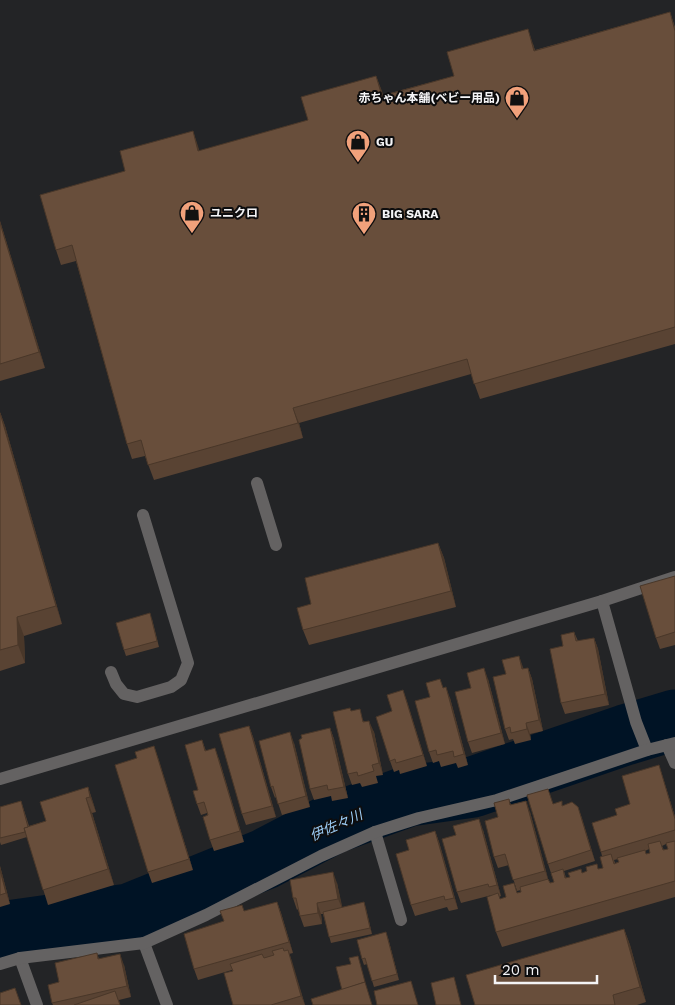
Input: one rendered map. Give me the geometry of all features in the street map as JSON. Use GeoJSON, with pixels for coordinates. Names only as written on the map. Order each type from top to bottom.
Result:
{"type":"FeatureCollection","features":[{"type":"Feature","properties":{"kind":"street"},"geometry":{"type":"LineString","coordinates":[[257,483],[276,545]]}},
{"type":"Feature","properties":{"kind":"street"},"geometry":{"type":"LineString","coordinates":[[111,672],[116,684],[124,694],[137,697],[171,687],[182,680],[188,663],[143,515]]}},
{"type":"Feature","properties":{"kind":"street"},"geometry":{"type":"LineString","coordinates":[[0,779],[675,578]]}},
{"type":"Feature","properties":{"kind":"street"},"geometry":{"type":"LineString","coordinates":[[602,601],[636,722],[646,750]]}},
{"type":"Feature","properties":{"kind":"street"},"geometry":{"type":"LineString","coordinates":[[0,964],[20,958],[144,943],[206,915],[321,856],[375,832],[419,818],[497,800],[646,750],[671,744],[675,763]]}},
{"type":"Feature","properties":{"kind":"street"},"geometry":{"type":"LineString","coordinates":[[375,832],[401,920]]}},
{"type":"Feature","properties":{"kind":"street"},"geometry":{"type":"LineString","coordinates":[[144,943],[168,1005]]}},
{"type":"Feature","properties":{"kind":"street"},"geometry":{"type":"LineString","coordinates":[[20,958],[37,1005]]}},
{"type":"Feature","properties":{"kind":"building","name":"BIG SARA"},"geometry":{"type":"Polygon","coordinates":[[[670,12],[675,31],[675,327],[474,384],[467,359],[293,408],[298,423],[148,465],[141,440],[127,444],[72,245],[56,250],[40,195],[125,171],[120,151],[193,131],[198,151],[308,120],[301,97],[376,76],[382,96],[454,76],[447,52],[528,29],[534,51],[670,12]]]}},
{"type":"Feature","properties":{"kind":"building"},"geometry":{"type":"Polygon","coordinates":[[[0,223],[39,352],[0,364],[0,223]]]}},
{"type":"Feature","properties":{"kind":"building"},"geometry":{"type":"Polygon","coordinates":[[[0,413],[56,606],[17,617],[18,645],[0,650],[0,413]]]}},
{"type":"Feature","properties":{"kind":"building"},"geometry":{"type":"Polygon","coordinates":[[[438,543],[451,591],[303,630],[297,608],[311,604],[305,578],[438,543]]]}},
{"type":"Feature","properties":{"kind":"building"},"geometry":{"type":"Polygon","coordinates":[[[675,576],[675,632],[656,638],[640,586],[675,576]]]}},
{"type":"Feature","properties":{"kind":"building"},"geometry":{"type":"Polygon","coordinates":[[[150,613],[157,641],[124,650],[116,623],[150,613]]]}},
{"type":"Feature","properties":{"kind":"building"},"geometry":{"type":"Polygon","coordinates":[[[574,632],[576,641],[594,638],[605,694],[561,703],[550,649],[563,646],[561,635],[574,632]]]}},
{"type":"Feature","properties":{"kind":"building"},"geometry":{"type":"Polygon","coordinates":[[[519,656],[522,669],[528,668],[539,720],[526,723],[527,729],[511,733],[510,727],[505,729],[493,677],[506,674],[502,660],[519,656]]]}},
{"type":"Feature","properties":{"kind":"building"},"geometry":{"type":"Polygon","coordinates":[[[484,668],[501,733],[468,742],[455,692],[471,688],[467,673],[484,668]]]}},
{"type":"Feature","properties":{"kind":"building"},"geometry":{"type":"Polygon","coordinates":[[[440,679],[443,688],[446,687],[464,754],[454,757],[453,751],[437,755],[436,750],[429,752],[415,701],[430,697],[426,683],[440,679]]]}},
{"type":"Feature","properties":{"kind":"building"},"geometry":{"type":"Polygon","coordinates":[[[403,690],[423,755],[396,763],[395,759],[390,761],[376,717],[392,711],[387,695],[403,690]]]}},
{"type":"Feature","properties":{"kind":"building"},"geometry":{"type":"Polygon","coordinates":[[[350,708],[351,711],[360,709],[363,722],[369,721],[379,763],[372,765],[374,771],[358,776],[357,772],[348,774],[333,712],[350,708]]]}},
{"type":"Feature","properties":{"kind":"building"},"geometry":{"type":"Polygon","coordinates":[[[249,726],[272,806],[242,814],[219,734],[249,726]]]}},
{"type":"Feature","properties":{"kind":"building"},"geometry":{"type":"Polygon","coordinates":[[[330,728],[344,787],[328,790],[327,785],[310,789],[299,740],[302,738],[301,735],[330,728]]]}},
{"type":"Feature","properties":{"kind":"building"},"geometry":{"type":"Polygon","coordinates":[[[290,732],[306,796],[278,804],[273,786],[271,787],[259,741],[290,732]]]}},
{"type":"Feature","properties":{"kind":"building"},"geometry":{"type":"Polygon","coordinates":[[[202,740],[205,751],[215,748],[240,831],[210,840],[203,817],[208,815],[204,802],[197,804],[193,791],[198,790],[185,745],[202,740]]]}},
{"type":"Feature","properties":{"kind":"building"},"geometry":{"type":"Polygon","coordinates":[[[154,746],[189,859],[148,872],[115,765],[137,758],[135,752],[154,746]]]}},
{"type":"Feature","properties":{"kind":"building"},"geometry":{"type":"Polygon","coordinates":[[[659,765],[675,819],[675,830],[601,852],[592,823],[617,815],[615,809],[630,804],[622,776],[659,765]]]}},
{"type":"Feature","properties":{"kind":"building"},"geometry":{"type":"Polygon","coordinates":[[[88,787],[90,797],[86,798],[108,869],[43,890],[24,828],[46,821],[40,802],[88,787]]]}},
{"type":"Feature","properties":{"kind":"building"},"geometry":{"type":"Polygon","coordinates":[[[548,789],[553,804],[562,801],[562,806],[572,802],[578,807],[591,850],[548,864],[527,795],[548,789]]]}},
{"type":"Feature","properties":{"kind":"building"},"geometry":{"type":"Polygon","coordinates":[[[509,799],[510,805],[526,801],[545,871],[513,880],[505,854],[494,857],[485,821],[498,817],[494,803],[509,799]]]}},
{"type":"Feature","properties":{"kind":"building"},"geometry":{"type":"Polygon","coordinates":[[[21,801],[28,827],[24,828],[25,832],[0,838],[0,807],[21,801]]]}},
{"type":"Feature","properties":{"kind":"building"},"geometry":{"type":"Polygon","coordinates":[[[479,819],[497,885],[489,887],[488,884],[457,892],[442,839],[456,835],[453,826],[479,819]]]}},
{"type":"Feature","properties":{"kind":"building"},"geometry":{"type":"Polygon","coordinates":[[[435,831],[454,898],[445,900],[444,896],[411,905],[396,854],[409,850],[406,840],[435,831]]]}},
{"type":"Feature","properties":{"kind":"building"},"geometry":{"type":"Polygon","coordinates":[[[660,841],[663,850],[668,849],[666,843],[675,841],[675,881],[496,932],[487,897],[498,893],[500,899],[506,897],[503,886],[514,883],[517,893],[521,892],[520,887],[548,879],[550,883],[554,882],[551,873],[563,869],[565,878],[570,877],[568,873],[581,869],[582,873],[587,871],[586,867],[597,864],[598,869],[603,868],[600,857],[611,854],[614,864],[619,862],[617,858],[645,850],[646,854],[650,853],[648,844],[660,841]]]}},
{"type":"Feature","properties":{"kind":"building"},"geometry":{"type":"Polygon","coordinates":[[[0,870],[6,893],[0,895],[0,870]]]}},
{"type":"Feature","properties":{"kind":"building"},"geometry":{"type":"Polygon","coordinates":[[[333,872],[338,899],[317,903],[318,913],[300,916],[296,898],[293,898],[290,880],[333,872]]]}},
{"type":"Feature","properties":{"kind":"building"},"geometry":{"type":"Polygon","coordinates":[[[277,902],[289,942],[194,969],[184,934],[224,921],[220,911],[242,905],[244,911],[277,902]]]}},
{"type":"Feature","properties":{"kind":"building"},"geometry":{"type":"Polygon","coordinates":[[[364,902],[370,928],[329,937],[323,912],[364,902]]]}},
{"type":"Feature","properties":{"kind":"building"},"geometry":{"type":"Polygon","coordinates":[[[624,929],[640,987],[613,995],[615,1005],[475,1005],[466,975],[624,929]]]}},
{"type":"Feature","properties":{"kind":"building"},"geometry":{"type":"Polygon","coordinates":[[[386,932],[397,974],[372,981],[365,958],[362,959],[357,940],[386,932]]]}},
{"type":"Feature","properties":{"kind":"building"},"geometry":{"type":"Polygon","coordinates":[[[283,948],[284,951],[288,950],[301,996],[271,1005],[233,1005],[224,973],[233,971],[230,964],[262,954],[264,958],[274,955],[272,951],[283,948]]]}},
{"type":"Feature","properties":{"kind":"building"},"geometry":{"type":"Polygon","coordinates":[[[97,953],[98,959],[120,954],[127,986],[52,1003],[48,985],[59,982],[55,963],[97,953]]]}},
{"type":"Feature","properties":{"kind":"building"},"geometry":{"type":"Polygon","coordinates":[[[358,956],[365,982],[342,990],[336,967],[351,964],[349,958],[358,956]]]}},
{"type":"Feature","properties":{"kind":"building"},"geometry":{"type":"Polygon","coordinates":[[[454,977],[461,1005],[436,1005],[431,983],[454,977]]]}},
{"type":"Feature","properties":{"kind":"building"},"geometry":{"type":"Polygon","coordinates":[[[411,981],[418,1005],[377,1005],[374,991],[411,981]]]}},
{"type":"Feature","properties":{"kind":"building"},"geometry":{"type":"Polygon","coordinates":[[[365,982],[372,1005],[313,1005],[311,999],[365,982]]]}},
{"type":"Feature","properties":{"kind":"building"},"geometry":{"type":"Polygon","coordinates":[[[15,988],[21,1005],[0,1005],[0,993],[15,988]]]}},
{"type":"Feature","properties":{"kind":"building"},"geometry":{"type":"Polygon","coordinates":[[[115,991],[120,1005],[74,1005],[115,991]]]}},
{"type":"Feature","properties":{"kind":"waterway","name":"伊佐々川"},"geometry":{"type":"LineString","coordinates":[[0,932],[129,914],[265,859],[334,823],[409,796],[473,787],[625,735],[675,720]]}},
{"type":"Feature","properties":{"kind":"place","name":"赤ちゃん本舗(ベビー用品)"},"geometry":{"type":"Point","coordinates":[517,119]}},
{"type":"Feature","properties":{"kind":"place","name":"GU"},"geometry":{"type":"Point","coordinates":[358,163]}},
{"type":"Feature","properties":{"kind":"place","name":"ユニクロ"},"geometry":{"type":"Point","coordinates":[192,234]}},
{"type":"Feature","properties":{"kind":"place","name":"BIG SARA"},"geometry":{"type":"Point","coordinates":[364,235]}}]}
